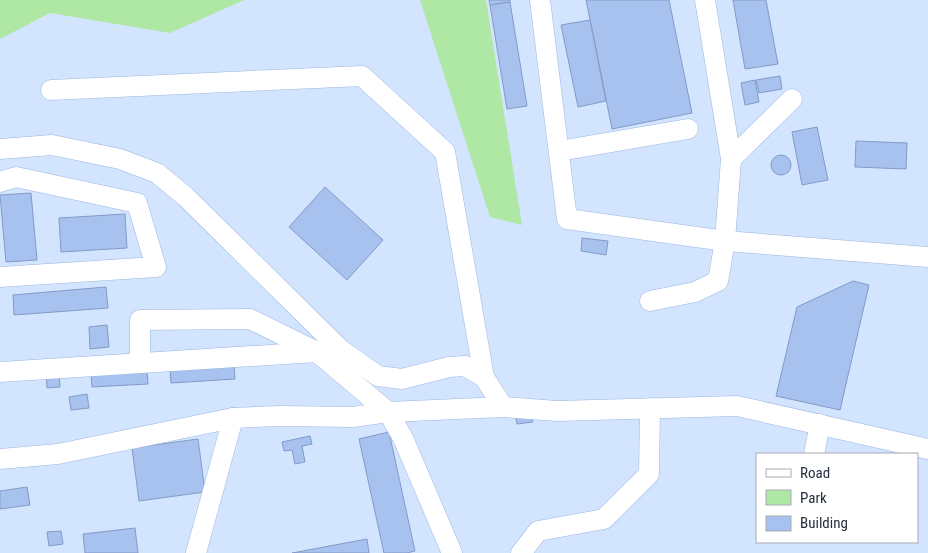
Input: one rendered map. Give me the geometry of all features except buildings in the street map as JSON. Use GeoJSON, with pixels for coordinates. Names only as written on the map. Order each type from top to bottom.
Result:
{"type":"FeatureCollection","features":[{"type":"Feature","properties":{"kind":"lane"},"geometry":{"type":"LineString","coordinates":[[540,0],[567,219],[725,240],[928,257]]}},
{"type":"Feature","properties":{"kind":"lane"},"geometry":{"type":"LineString","coordinates":[[650,301],[695,292],[718,281],[725,240],[731,159],[705,0]]}},
{"type":"Feature","properties":{"kind":"lane"},"geometry":{"type":"LineString","coordinates":[[51,90],[362,76],[445,152],[484,377],[503,407]]}},
{"type":"Feature","properties":{"kind":"lane"},"geometry":{"type":"LineString","coordinates":[[731,159],[792,99]]}},
{"type":"Feature","properties":{"kind":"lane"},"geometry":{"type":"LineString","coordinates":[[559,151],[688,129]]}},
{"type":"Feature","properties":{"kind":"lane"},"geometry":{"type":"LineString","coordinates":[[0,149],[52,145],[120,159],[157,173],[186,197],[341,350],[378,376],[402,379],[448,367],[465,366],[484,377]]}},
{"type":"Feature","properties":{"kind":"lane"},"geometry":{"type":"LineString","coordinates":[[0,182],[16,177],[137,203],[156,267],[0,277]]}},
{"type":"Feature","properties":{"kind":"lane"},"geometry":{"type":"LineString","coordinates":[[140,363],[140,320],[250,319],[317,352],[388,412],[403,438],[452,553]]}},
{"type":"Feature","properties":{"kind":"lane"},"geometry":{"type":"LineString","coordinates":[[0,372],[317,352]]}},
{"type":"Feature","properties":{"kind":"lane"},"geometry":{"type":"LineString","coordinates":[[0,459],[58,454],[233,418],[280,416],[354,417],[388,412],[503,407],[557,411],[737,406],[928,449]]}},
{"type":"Feature","properties":{"kind":"lane"},"geometry":{"type":"LineString","coordinates":[[521,553],[538,531],[604,519],[650,474],[650,408]]}},
{"type":"Feature","properties":{"kind":"lane"},"geometry":{"type":"LineString","coordinates":[[196,553],[233,418]]}},
{"type":"Feature","properties":{"kind":"lane"},"geometry":{"type":"LineString","coordinates":[[814,453],[820,424]]}},
{"type":"Feature","properties":{"kind":"green space"},"geometry":{"type":"Polygon","coordinates":[[[0,0],[244,0],[170,33],[50,13],[0,39],[0,0]]]}},
{"type":"Feature","properties":{"kind":"green space"},"geometry":{"type":"Polygon","coordinates":[[[420,0],[486,0],[522,225],[490,217],[420,0]]]}}]}
